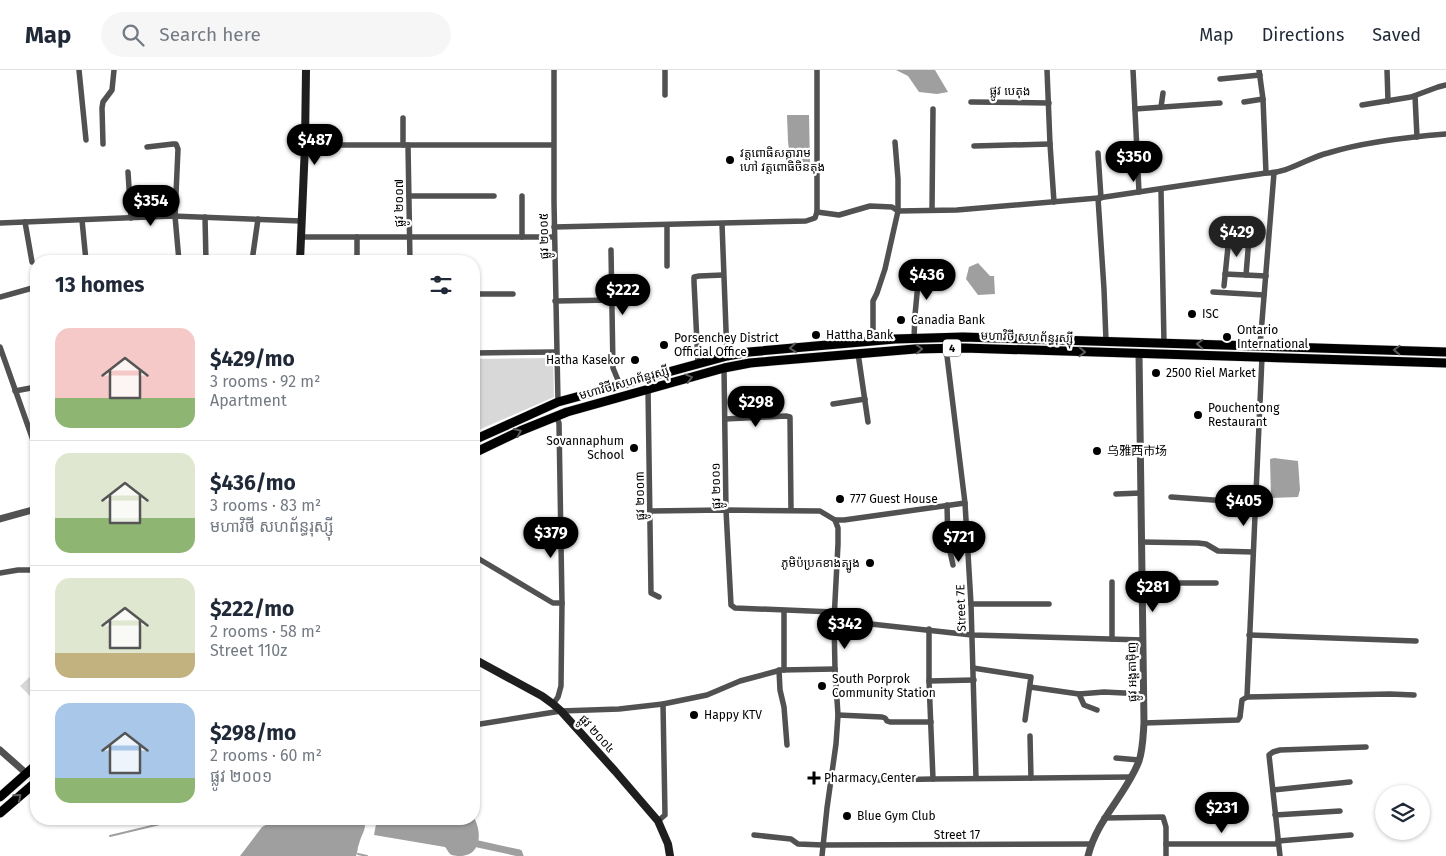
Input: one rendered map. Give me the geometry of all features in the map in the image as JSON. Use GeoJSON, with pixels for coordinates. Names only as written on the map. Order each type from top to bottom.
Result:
{"type":"FeatureCollection","features":[{"type":"Feature","properties":{"kind":"highway","name":"មហាវិថី សហព័ន្ធរុស្ស៊ី"},"geometry":{"type":"LineString","coordinates":[[480,437],[558,402],[727,356],[896,339],[963,337],[1446,352]]}},
{"type":"Feature","properties":{"kind":"highway"},"geometry":{"type":"LineString","coordinates":[[896,339],[896,350]]}},
{"type":"Feature","properties":{"kind":"highway"},"geometry":{"type":"LineString","coordinates":[[1056,340],[1056,351]]}},
{"type":"Feature","properties":{"kind":"highway","name":"មហាវិថី សហព័ន្ធរុស្ស៊ី"},"geometry":{"type":"LineString","coordinates":[[480,450],[556,416],[724,368],[750,363],[858,353],[946,348],[1446,363]]}},
{"type":"Feature","properties":{"kind":"highway"},"geometry":{"type":"LineString","coordinates":[[0,797],[30,771]]}},
{"type":"Feature","properties":{"kind":"highway"},"geometry":{"type":"LineString","coordinates":[[27,774],[30,777]]}},
{"type":"Feature","properties":{"kind":"highway"},"geometry":{"type":"LineString","coordinates":[[0,813],[30,787]]}},
{"type":"Feature","properties":{"kind":"main road"},"geometry":{"type":"LineString","coordinates":[[300,255],[306,70]]}},
{"type":"Feature","properties":{"kind":"main road","name":"ផ្លូវ ២០០៤"},"geometry":{"type":"LineString","coordinates":[[480,662],[553,704],[561,711],[658,821],[668,844],[670,856]]}},
{"type":"Feature","properties":{"kind":"street"},"geometry":{"type":"LineString","coordinates":[[79,70],[86,140]]}},
{"type":"Feature","properties":{"kind":"street"},"geometry":{"type":"LineString","coordinates":[[103,144],[102,108],[103,102],[112,90],[114,70]]}},
{"type":"Feature","properties":{"kind":"street","name":"ផ្លូវ ២០០៥"},"geometry":{"type":"LineString","coordinates":[[554,70],[554,237],[558,402]]}},
{"type":"Feature","properties":{"kind":"street"},"geometry":{"type":"LineString","coordinates":[[665,70],[665,95]]}},
{"type":"Feature","properties":{"kind":"street"},"geometry":{"type":"LineString","coordinates":[[554,227],[722,224],[806,221],[815,218],[817,212],[818,70]]}},
{"type":"Feature","properties":{"kind":"street"},"geometry":{"type":"LineString","coordinates":[[1047,70],[1054,202]]}},
{"type":"Feature","properties":{"kind":"street"},"geometry":{"type":"LineString","coordinates":[[1134,70],[1139,192]]}},
{"type":"Feature","properties":{"kind":"street"},"geometry":{"type":"LineString","coordinates":[[1387,70],[1388,100]]}},
{"type":"Feature","properties":{"kind":"street"},"geometry":{"type":"LineString","coordinates":[[1220,79],[1260,72],[1266,173]]}},
{"type":"Feature","properties":{"kind":"street"},"geometry":{"type":"LineString","coordinates":[[1362,105],[1415,96],[1446,85]]}},
{"type":"Feature","properties":{"kind":"street"},"geometry":{"type":"LineString","coordinates":[[1162,107],[1163,93]]}},
{"type":"Feature","properties":{"kind":"street"},"geometry":{"type":"LineString","coordinates":[[1415,96],[1417,137]]}},
{"type":"Feature","properties":{"kind":"street"},"geometry":{"type":"LineString","coordinates":[[1244,102],[1263,99]]}},
{"type":"Feature","properties":{"kind":"street","name":"ផ្លូវ បេតុង"},"geometry":{"type":"LineString","coordinates":[[971,102],[1049,103]]}},
{"type":"Feature","properties":{"kind":"street"},"geometry":{"type":"LineString","coordinates":[[1136,109],[1220,103]]}},
{"type":"Feature","properties":{"kind":"street"},"geometry":{"type":"LineString","coordinates":[[932,210],[933,109]]}},
{"type":"Feature","properties":{"kind":"street","name":"ផ្លូវ ២០០៧"},"geometry":{"type":"LineString","coordinates":[[403,118],[409,196],[410,255]]}},
{"type":"Feature","properties":{"kind":"street"},"geometry":{"type":"LineString","coordinates":[[817,212],[838,215],[870,206],[892,207],[898,211],[958,210],[1099,198],[1274,173],[1290,169],[1327,153],[1372,144],[1446,134]]}},
{"type":"Feature","properties":{"kind":"street"},"geometry":{"type":"LineString","coordinates":[[874,341],[873,301],[886,269],[898,211],[895,142]]}},
{"type":"Feature","properties":{"kind":"street"},"geometry":{"type":"LineString","coordinates":[[147,147],[176,144],[178,148],[175,216],[179,255]]}},
{"type":"Feature","properties":{"kind":"street"},"geometry":{"type":"LineString","coordinates":[[974,146],[1050,144]]}},
{"type":"Feature","properties":{"kind":"street"},"geometry":{"type":"LineString","coordinates":[[304,145],[553,145]]}},
{"type":"Feature","properties":{"kind":"street"},"geometry":{"type":"LineString","coordinates":[[1098,153],[1106,342]]}},
{"type":"Feature","properties":{"kind":"street"},"geometry":{"type":"LineString","coordinates":[[128,172],[131,218]]}},
{"type":"Feature","properties":{"kind":"street"},"geometry":{"type":"LineString","coordinates":[[1260,346],[1274,173]]}},
{"type":"Feature","properties":{"kind":"street"},"geometry":{"type":"LineString","coordinates":[[1161,190],[1164,343]]}},
{"type":"Feature","properties":{"kind":"street"},"geometry":{"type":"LineString","coordinates":[[409,196],[494,196]]}},
{"type":"Feature","properties":{"kind":"street"},"geometry":{"type":"LineString","coordinates":[[522,196],[522,237]]}},
{"type":"Feature","properties":{"kind":"street"},"geometry":{"type":"LineString","coordinates":[[0,223],[175,216],[301,221]]}},
{"type":"Feature","properties":{"kind":"street"},"geometry":{"type":"LineString","coordinates":[[205,217],[206,255]]}},
{"type":"Feature","properties":{"kind":"street"},"geometry":{"type":"LineString","coordinates":[[253,255],[258,219]]}},
{"type":"Feature","properties":{"kind":"street"},"geometry":{"type":"LineString","coordinates":[[82,220],[85,255]]}},
{"type":"Feature","properties":{"kind":"street"},"geometry":{"type":"LineString","coordinates":[[25,222],[31,255]]}},
{"type":"Feature","properties":{"kind":"street"},"geometry":{"type":"LineString","coordinates":[[722,224],[727,356]]}},
{"type":"Feature","properties":{"kind":"street"},"geometry":{"type":"LineString","coordinates":[[667,225],[667,266]]}},
{"type":"Feature","properties":{"kind":"street"},"geometry":{"type":"LineString","coordinates":[[1224,286],[1231,226],[1250,226],[1246,275]]}},
{"type":"Feature","properties":{"kind":"street"},"geometry":{"type":"LineString","coordinates":[[301,237],[554,237]]}},
{"type":"Feature","properties":{"kind":"street"},"geometry":{"type":"LineString","coordinates":[[357,237],[357,255]]}},
{"type":"Feature","properties":{"kind":"street"},"geometry":{"type":"LineString","coordinates":[[611,250],[613,368],[620,385]]}},
{"type":"Feature","properties":{"kind":"street"},"geometry":{"type":"LineString","coordinates":[[914,338],[920,262]]}},
{"type":"Feature","properties":{"kind":"street"},"geometry":{"type":"LineString","coordinates":[[1225,274],[1266,276]]}},
{"type":"Feature","properties":{"kind":"street"},"geometry":{"type":"LineString","coordinates":[[698,364],[694,277],[723,275]]}},
{"type":"Feature","properties":{"kind":"street"},"geometry":{"type":"LineString","coordinates":[[0,297],[30,289]]}},
{"type":"Feature","properties":{"kind":"street"},"geometry":{"type":"LineString","coordinates":[[1213,292],[1264,295]]}},
{"type":"Feature","properties":{"kind":"street"},"geometry":{"type":"LineString","coordinates":[[480,294],[513,294]]}},
{"type":"Feature","properties":{"kind":"street"},"geometry":{"type":"LineString","coordinates":[[555,301],[612,300]]}},
{"type":"Feature","properties":{"kind":"street","name":"Street 7E"},"geometry":{"type":"LineString","coordinates":[[946,348],[965,503],[971,604],[976,778]]}},
{"type":"Feature","properties":{"kind":"street"},"geometry":{"type":"LineString","coordinates":[[0,350],[30,435]]}},
{"type":"Feature","properties":{"kind":"street"},"geometry":{"type":"LineString","coordinates":[[480,353],[556,352]]}},
{"type":"Feature","properties":{"kind":"street"},"geometry":{"type":"LineString","coordinates":[[858,353],[868,422]]}},
{"type":"Feature","properties":{"kind":"street","name":"ផ្លូវ អង្តតាម៉ិញ"},"geometry":{"type":"LineString","coordinates":[[1088,856],[1091,844],[1104,818],[1131,778],[1139,760],[1142,746],[1144,694],[1139,353]]}},
{"type":"Feature","properties":{"kind":"street"},"geometry":{"type":"LineString","coordinates":[[1247,697],[1262,357]]}},
{"type":"Feature","properties":{"kind":"street","name":"ផ្លូវ ២០០១"},"geometry":{"type":"LineString","coordinates":[[724,368],[726,510],[730,602],[735,608],[784,610]]}},
{"type":"Feature","properties":{"kind":"street"},"geometry":{"type":"LineString","coordinates":[[15,391],[30,388]]}},
{"type":"Feature","properties":{"kind":"street","name":"ផ្លូវ ២០០៣"},"geometry":{"type":"LineString","coordinates":[[648,389],[651,593],[659,597]]}},
{"type":"Feature","properties":{"kind":"street"},"geometry":{"type":"LineString","coordinates":[[833,404],[865,398]]}},
{"type":"Feature","properties":{"kind":"street"},"geometry":{"type":"LineString","coordinates":[[553,704],[558,697],[561,686],[562,603],[559,423],[556,416]]}},
{"type":"Feature","properties":{"kind":"street"},"geometry":{"type":"LineString","coordinates":[[725,419],[790,417],[791,510]]}},
{"type":"Feature","properties":{"kind":"street"},"geometry":{"type":"LineString","coordinates":[[1116,494],[1141,493]]}},
{"type":"Feature","properties":{"kind":"street"},"geometry":{"type":"LineString","coordinates":[[1171,497],[1255,503]]}},
{"type":"Feature","properties":{"kind":"street"},"geometry":{"type":"LineString","coordinates":[[650,511],[820,511],[835,520],[844,520],[965,503]]}},
{"type":"Feature","properties":{"kind":"street"},"geometry":{"type":"LineString","coordinates":[[947,505],[948,543],[953,565]]}},
{"type":"Feature","properties":{"kind":"street"},"geometry":{"type":"LineString","coordinates":[[0,519],[30,511]]}},
{"type":"Feature","properties":{"kind":"street"},"geometry":{"type":"LineString","coordinates":[[822,856],[838,715],[834,612],[838,528],[835,520]]}},
{"type":"Feature","properties":{"kind":"street"},"geometry":{"type":"LineString","coordinates":[[1142,542],[1198,543],[1206,544],[1218,551],[1253,552]]}},
{"type":"Feature","properties":{"kind":"street"},"geometry":{"type":"LineString","coordinates":[[480,560],[553,603],[562,603]]}},
{"type":"Feature","properties":{"kind":"street"},"geometry":{"type":"LineString","coordinates":[[0,573],[30,570]]}},
{"type":"Feature","properties":{"kind":"street"},"geometry":{"type":"LineString","coordinates":[[1112,582],[1112,639]]}},
{"type":"Feature","properties":{"kind":"street"},"geometry":{"type":"LineString","coordinates":[[1142,583],[1216,583]]}},
{"type":"Feature","properties":{"kind":"street"},"geometry":{"type":"LineString","coordinates":[[971,604],[1049,604]]}},
{"type":"Feature","properties":{"kind":"street"},"geometry":{"type":"LineString","coordinates":[[787,745],[784,707],[780,690],[784,610],[834,612]]}},
{"type":"Feature","properties":{"kind":"street"},"geometry":{"type":"LineString","coordinates":[[834,620],[972,635],[1143,640]]}},
{"type":"Feature","properties":{"kind":"street"},"geometry":{"type":"LineString","coordinates":[[929,629],[933,779]]}},
{"type":"Feature","properties":{"kind":"street"},"geometry":{"type":"LineString","coordinates":[[1249,634],[1416,641]]}},
{"type":"Feature","properties":{"kind":"street"},"geometry":{"type":"LineString","coordinates":[[973,668],[1031,677],[1025,720]]}},
{"type":"Feature","properties":{"kind":"street"},"geometry":{"type":"LineString","coordinates":[[480,724],[561,711],[619,709],[663,704],[707,695],[740,681],[781,670],[835,669]]}},
{"type":"Feature","properties":{"kind":"street"},"geometry":{"type":"LineString","coordinates":[[929,681],[974,680]]}},
{"type":"Feature","properties":{"kind":"street"},"geometry":{"type":"LineString","coordinates":[[1030,687],[1079,694],[1104,692],[1144,694]]}},
{"type":"Feature","properties":{"kind":"street"},"geometry":{"type":"LineString","coordinates":[[1079,694],[1084,705],[1097,710]]}},
{"type":"Feature","properties":{"kind":"street"},"geometry":{"type":"LineString","coordinates":[[1144,723],[1238,720],[1242,700],[1247,697],[1414,695]]}},
{"type":"Feature","properties":{"kind":"street"},"geometry":{"type":"LineString","coordinates":[[658,821],[665,815],[663,704]]}},
{"type":"Feature","properties":{"kind":"street"},"geometry":{"type":"LineString","coordinates":[[838,715],[882,717],[890,722],[931,722]]}},
{"type":"Feature","properties":{"kind":"street"},"geometry":{"type":"LineString","coordinates":[[1030,736],[1031,778]]}},
{"type":"Feature","properties":{"kind":"street"},"geometry":{"type":"LineString","coordinates":[[1280,856],[1269,755],[1273,752],[1366,747]]}},
{"type":"Feature","properties":{"kind":"street"},"geometry":{"type":"LineString","coordinates":[[0,750],[27,774]]}},
{"type":"Feature","properties":{"kind":"street"},"geometry":{"type":"LineString","coordinates":[[1116,758],[1139,760]]}},
{"type":"Feature","properties":{"kind":"street"},"geometry":{"type":"LineString","coordinates":[[831,781],[976,778],[1131,778]]}},
{"type":"Feature","properties":{"kind":"street"},"geometry":{"type":"LineString","coordinates":[[1273,790],[1350,782]]}},
{"type":"Feature","properties":{"kind":"street"},"geometry":{"type":"LineString","coordinates":[[1275,815],[1340,811]]}},
{"type":"Feature","properties":{"kind":"street"},"geometry":{"type":"LineString","coordinates":[[1104,818],[1164,817],[1166,856]]}},
{"type":"Feature","properties":{"kind":"street","name":"Street 17"},"geometry":{"type":"LineString","coordinates":[[754,835],[791,838],[798,844],[823,845],[1091,844]]}},
{"type":"Feature","properties":{"kind":"street"},"geometry":{"type":"LineString","coordinates":[[1166,844],[1278,843],[1351,836]]}},
{"type":"Feature","properties":{"kind":"shaded area"},"geometry":{"type":"Polygon","coordinates":[[[896,70],[935,70],[948,92],[937,94],[919,92],[908,76],[896,70]]]}},
{"type":"Feature","properties":{"kind":"shaded area"},"geometry":{"type":"Polygon","coordinates":[[[787,115],[809,115],[810,166],[791,169],[787,115]]]}},
{"type":"Feature","properties":{"kind":"shaded area"},"geometry":{"type":"Polygon","coordinates":[[[978,263],[990,276],[994,276],[995,294],[978,295],[966,279],[969,267],[978,263]]]}},
{"type":"Feature","properties":{"kind":"shaded area"},"geometry":{"type":"Polygon","coordinates":[[[553,358],[554,397],[480,429],[480,359],[553,358]]]}},
{"type":"Feature","properties":{"kind":"shaded area"},"geometry":{"type":"Polygon","coordinates":[[[1270,459],[1298,461],[1300,490],[1298,497],[1271,498],[1270,459]]]}},
{"type":"Feature","properties":{"kind":"shaded area"},"geometry":{"type":"Polygon","coordinates":[[[30,677],[30,696],[20,686],[30,677]]]}},
{"type":"Feature","properties":{"kind":"shaded area"},"geometry":{"type":"Polygon","coordinates":[[[266,825],[365,825],[356,856],[240,856],[262,827],[266,825]]]}},
{"type":"Feature","properties":{"kind":"shaded area"},"geometry":{"type":"Polygon","coordinates":[[[376,825],[477,825],[479,834],[474,851],[462,856],[450,854],[445,847],[374,835],[376,825]]]}},
{"type":"Feature","properties":{"kind":"waterway"},"geometry":{"type":"LineString","coordinates":[[110,836],[156,825]]}},
{"type":"Feature","properties":{"kind":"waterway"},"geometry":{"type":"LineString","coordinates":[[478,844],[519,853],[520,856]]}},
{"type":"Feature","properties":{"kind":"waterway"},"geometry":{"type":"LineString","coordinates":[[358,854],[367,856]]}},
{"type":"Feature","properties":{"kind":"place","name":"វត្តពោធិសត្តារាម ហៅ វត្តពោធិចិនតុង"},"geometry":{"type":"Point","coordinates":[730,160]}},
{"type":"Feature","properties":{"kind":"place","name":"ISC"},"geometry":{"type":"Point","coordinates":[1192,314]}},
{"type":"Feature","properties":{"kind":"place","name":"Canadia Bank"},"geometry":{"type":"Point","coordinates":[901,320]}},
{"type":"Feature","properties":{"kind":"place","name":"Hattha Bank"},"geometry":{"type":"Point","coordinates":[816,335]}},
{"type":"Feature","properties":{"kind":"place","name":"Ontario International"},"geometry":{"type":"Point","coordinates":[1227,337]}},
{"type":"Feature","properties":{"kind":"place","name":"Porsenchey District Official Office"},"geometry":{"type":"Point","coordinates":[664,345]}},
{"type":"Feature","properties":{"kind":"place","name":"Hatha Kasekor"},"geometry":{"type":"Point","coordinates":[635,360]}},
{"type":"Feature","properties":{"kind":"place","name":"2500 Riel Market"},"geometry":{"type":"Point","coordinates":[1156,373]}},
{"type":"Feature","properties":{"kind":"place","name":"Pouchentong Restaurant"},"geometry":{"type":"Point","coordinates":[1198,415]}},
{"type":"Feature","properties":{"kind":"place","name":"Sovannaphum School"},"geometry":{"type":"Point","coordinates":[634,448]}},
{"type":"Feature","properties":{"kind":"place","name":"乌雅西市场"},"geometry":{"type":"Point","coordinates":[1097,451]}},
{"type":"Feature","properties":{"kind":"place","name":"777 Guest House"},"geometry":{"type":"Point","coordinates":[840,499]}},
{"type":"Feature","properties":{"kind":"place","name":"ភូមិប៉ប្រកខាងត្បូង"},"geometry":{"type":"Point","coordinates":[870,563]}},
{"type":"Feature","properties":{"kind":"place","name":"South Porprok Community Station"},"geometry":{"type":"Point","coordinates":[822,686]}},
{"type":"Feature","properties":{"kind":"place","name":"Happy KTV"},"geometry":{"type":"Point","coordinates":[694,715]}},
{"type":"Feature","properties":{"kind":"place","name":"Pharmacy Center"},"geometry":{"type":"Point","coordinates":[814,778]}},
{"type":"Feature","properties":{"kind":"place","name":"Blue Gym Club"},"geometry":{"type":"Point","coordinates":[847,816]}}]}
